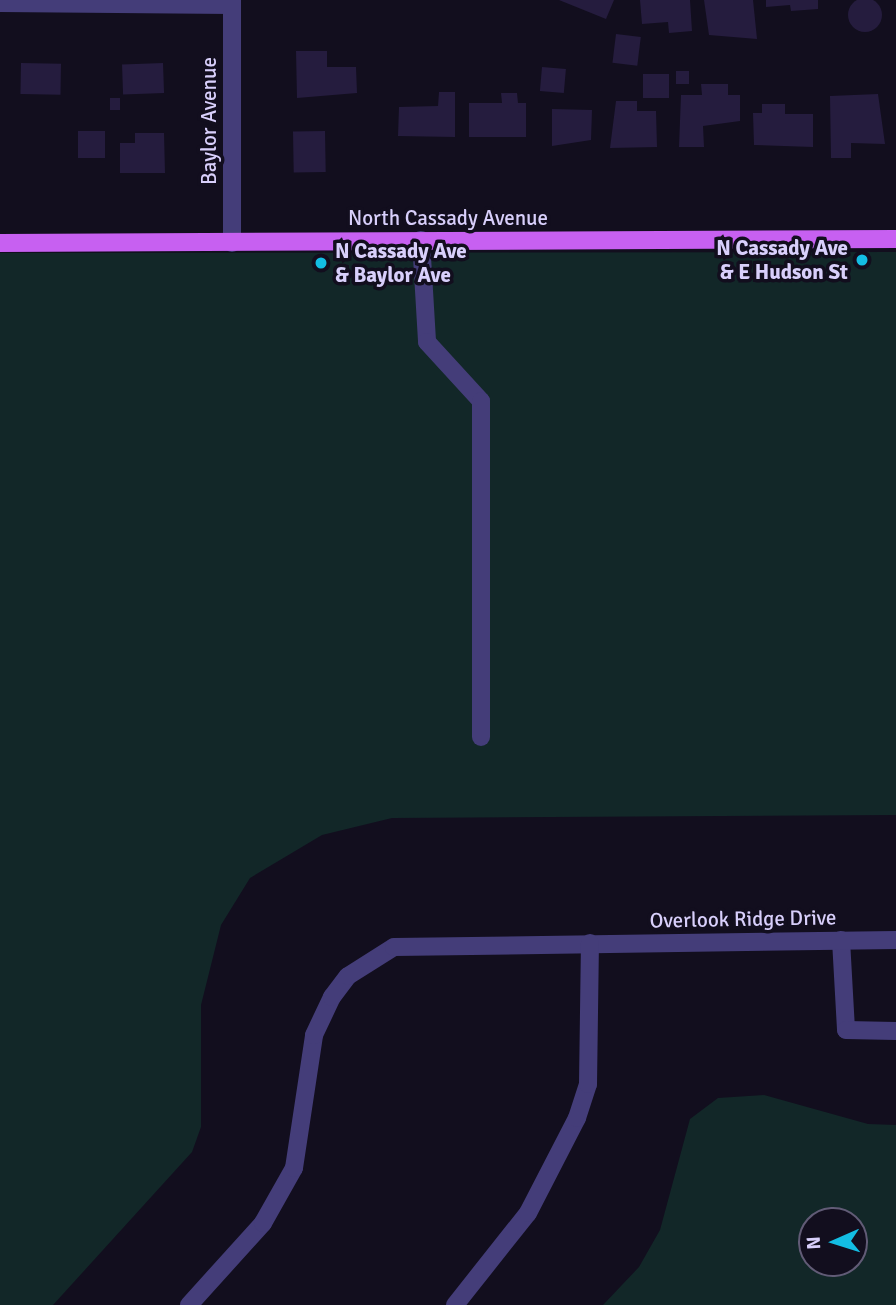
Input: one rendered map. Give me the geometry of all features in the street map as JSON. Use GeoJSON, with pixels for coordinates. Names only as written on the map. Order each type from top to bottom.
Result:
{"type":"FeatureCollection","features":[{"type":"Feature","properties":{"kind":"main road","name":"North Cassady Avenue"},"geometry":{"type":"LineString","coordinates":[[0,243],[896,239]]}},
{"type":"Feature","properties":{"kind":"street"},"geometry":{"type":"LineString","coordinates":[[0,3],[232,3]]}},
{"type":"Feature","properties":{"kind":"street","name":"Baylor Avenue"},"geometry":{"type":"LineString","coordinates":[[232,3],[232,243]]}},
{"type":"Feature","properties":{"kind":"street"},"geometry":{"type":"LineString","coordinates":[[421,240],[427,342],[481,401],[481,737]]}},
{"type":"Feature","properties":{"kind":"street"},"geometry":{"type":"LineString","coordinates":[[841,940],[846,1030],[896,1031]]}},
{"type":"Feature","properties":{"kind":"street","name":"Overlook Ridge Drive"},"geometry":{"type":"LineString","coordinates":[[190,1305],[263,1223],[294,1168],[314,1035],[348,976],[394,947],[416,942],[896,940]]}},
{"type":"Feature","properties":{"kind":"street"},"geometry":{"type":"LineString","coordinates":[[455,1305],[528,1213],[577,1118],[588,1084],[590,943]]}},
{"type":"Feature","properties":{"kind":"green space"},"geometry":{"type":"Polygon","coordinates":[[[896,252],[896,815],[392,818],[322,835],[250,878],[221,925],[201,1005],[201,1127],[192,1152],[53,1305],[0,1305],[0,253],[896,252]]]}},
{"type":"Feature","properties":{"kind":"green space"},"geometry":{"type":"Polygon","coordinates":[[[764,1095],[868,1124],[896,1125],[896,1305],[603,1305],[639,1267],[660,1230],[690,1119],[718,1098],[764,1095]]]}},
{"type":"Feature","properties":{"kind":"building"},"geometry":{"type":"Polygon","coordinates":[[[865,-2],[877,3],[882,15],[877,27],[865,32],[853,27],[848,15],[853,3],[865,-2]]]}},
{"type":"Feature","properties":{"kind":"building"},"geometry":{"type":"Polygon","coordinates":[[[559,0],[614,0],[606,19],[559,0]]]}},
{"type":"Feature","properties":{"kind":"building"},"geometry":{"type":"Polygon","coordinates":[[[640,0],[690,0],[692,31],[669,33],[668,22],[642,24],[640,0]]]}},
{"type":"Feature","properties":{"kind":"building"},"geometry":{"type":"Polygon","coordinates":[[[704,0],[753,0],[757,39],[709,35],[704,0]]]}},
{"type":"Feature","properties":{"kind":"building"},"geometry":{"type":"Polygon","coordinates":[[[766,0],[818,0],[818,9],[791,11],[790,5],[766,7],[766,0]]]}},
{"type":"Feature","properties":{"kind":"building"},"geometry":{"type":"Polygon","coordinates":[[[616,34],[641,37],[637,66],[612,63],[616,34]]]}},
{"type":"Feature","properties":{"kind":"building"},"geometry":{"type":"Polygon","coordinates":[[[296,51],[327,51],[327,67],[356,67],[357,93],[297,98],[296,51]]]}},
{"type":"Feature","properties":{"kind":"building"},"geometry":{"type":"Polygon","coordinates":[[[21,63],[61,64],[60,95],[20,94],[21,63]]]}},
{"type":"Feature","properties":{"kind":"building"},"geometry":{"type":"Polygon","coordinates":[[[163,63],[164,93],[123,94],[122,64],[163,63]]]}},
{"type":"Feature","properties":{"kind":"building"},"geometry":{"type":"Polygon","coordinates":[[[542,67],[566,69],[564,93],[540,91],[542,67]]]}},
{"type":"Feature","properties":{"kind":"building"},"geometry":{"type":"Polygon","coordinates":[[[676,71],[689,71],[689,84],[676,84],[676,71]]]}},
{"type":"Feature","properties":{"kind":"building"},"geometry":{"type":"Polygon","coordinates":[[[643,74],[669,74],[669,98],[643,98],[643,74]]]}},
{"type":"Feature","properties":{"kind":"building"},"geometry":{"type":"Polygon","coordinates":[[[701,84],[728,84],[728,95],[740,95],[740,121],[703,126],[704,147],[679,147],[681,95],[702,95],[701,84]]]}},
{"type":"Feature","properties":{"kind":"building"},"geometry":{"type":"Polygon","coordinates":[[[439,92],[455,92],[455,137],[398,136],[399,107],[438,106],[439,92]]]}},
{"type":"Feature","properties":{"kind":"building"},"geometry":{"type":"Polygon","coordinates":[[[501,93],[517,93],[518,103],[526,103],[526,137],[469,137],[469,103],[502,103],[501,93]]]}},
{"type":"Feature","properties":{"kind":"building"},"geometry":{"type":"Polygon","coordinates":[[[878,94],[885,144],[851,143],[851,158],[831,158],[830,96],[878,94]]]}},
{"type":"Feature","properties":{"kind":"building"},"geometry":{"type":"Polygon","coordinates":[[[110,98],[120,98],[120,110],[110,110],[110,98]]]}},
{"type":"Feature","properties":{"kind":"building"},"geometry":{"type":"Polygon","coordinates":[[[616,101],[637,101],[637,111],[656,111],[657,147],[610,148],[616,101]]]}},
{"type":"Feature","properties":{"kind":"building"},"geometry":{"type":"Polygon","coordinates":[[[762,104],[785,104],[785,114],[813,114],[813,147],[754,145],[753,113],[762,113],[762,104]]]}},
{"type":"Feature","properties":{"kind":"building"},"geometry":{"type":"Polygon","coordinates":[[[552,109],[592,110],[591,140],[552,146],[552,109]]]}},
{"type":"Feature","properties":{"kind":"building"},"geometry":{"type":"Polygon","coordinates":[[[78,131],[105,131],[105,158],[78,158],[78,131]]]}},
{"type":"Feature","properties":{"kind":"building"},"geometry":{"type":"Polygon","coordinates":[[[325,131],[326,172],[294,173],[293,132],[325,131]]]}},
{"type":"Feature","properties":{"kind":"building"},"geometry":{"type":"Polygon","coordinates":[[[135,133],[164,133],[165,173],[120,173],[120,143],[135,143],[135,133]]]}},
{"type":"Feature","properties":{"kind":"place","name":"N Cassady Ave & E Hudson St"},"geometry":{"type":"Point","coordinates":[862,260]}},
{"type":"Feature","properties":{"kind":"place","name":"N Cassady Ave & Baylor Ave"},"geometry":{"type":"Point","coordinates":[321,263]}}]}
